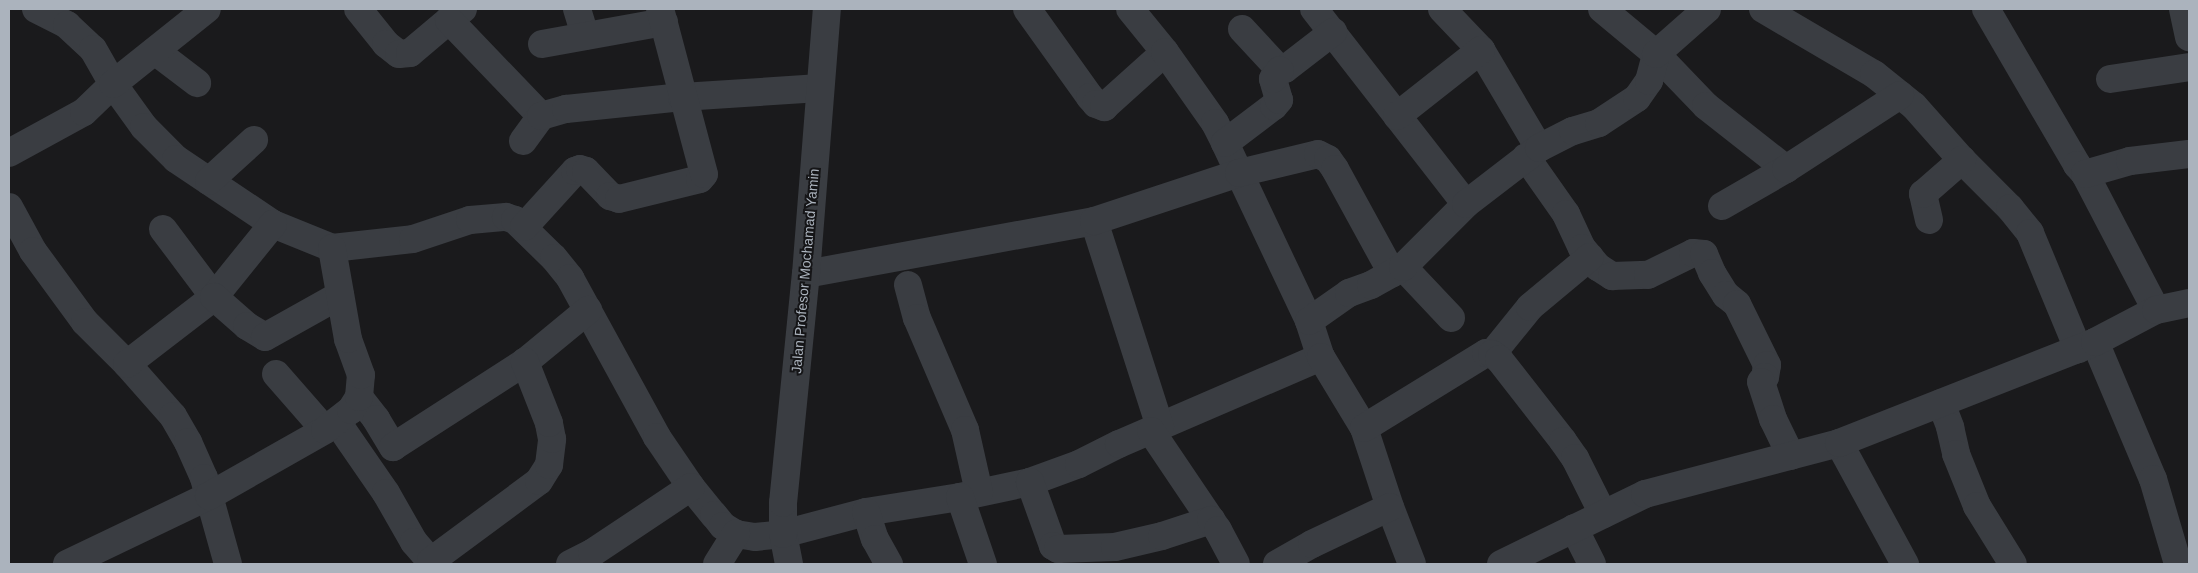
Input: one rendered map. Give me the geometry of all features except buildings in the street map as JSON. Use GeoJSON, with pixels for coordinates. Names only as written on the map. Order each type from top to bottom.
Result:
{"type":"FeatureCollection","features":[{"type":"Feature","properties":{"kind":"street"},"geometry":{"type":"LineString","coordinates":[[36,9],[67,25],[93,49],[114,84],[144,126],[176,159],[273,224],[332,248],[413,239],[470,220],[506,217],[515,220],[524,227],[570,278],[656,437],[691,487],[723,526],[736,534],[756,537],[783,534],[866,512],[1030,482],[1059,473],[1321,358]]}},
{"type":"Feature","properties":{"kind":"street"},"geometry":{"type":"LineString","coordinates":[[9,153],[84,112],[114,84],[208,9]]}},
{"type":"Feature","properties":{"kind":"street"},"geometry":{"type":"LineString","coordinates":[[358,9],[386,44],[399,54],[410,53],[456,14],[541,116]]}},
{"type":"Feature","properties":{"kind":"street"},"geometry":{"type":"LineString","coordinates":[[577,9],[586,36]]}},
{"type":"Feature","properties":{"kind":"street","name":"Jalan Profesor Mochamad Yamin"},"geometry":{"type":"LineString","coordinates":[[789,564],[783,534],[783,503],[806,274],[827,9]]}},
{"type":"Feature","properties":{"kind":"street"},"geometry":{"type":"LineString","coordinates":[[1027,9],[1090,97],[1096,104],[1104,107],[1165,52]]}},
{"type":"Feature","properties":{"kind":"street"},"geometry":{"type":"LineString","coordinates":[[1130,9],[1165,52],[1215,123],[1309,321],[1321,358],[1364,428],[1390,507],[1412,564]]}},
{"type":"Feature","properties":{"kind":"street"},"geometry":{"type":"LineString","coordinates":[[1314,9],[1466,204]]}},
{"type":"Feature","properties":{"kind":"street"},"geometry":{"type":"LineString","coordinates":[[1442,9],[1481,50],[1582,248],[1590,257],[1612,276],[1624,277],[1648,275],[1693,253],[1704,254],[1712,273],[1726,294],[1737,304],[1767,365],[1765,378],[1761,382],[1774,419],[1791,456]]}},
{"type":"Feature","properties":{"kind":"street"},"geometry":{"type":"LineString","coordinates":[[1602,9],[1656,54],[1706,106],[1786,169]]}},
{"type":"Feature","properties":{"kind":"street"},"geometry":{"type":"LineString","coordinates":[[1309,321],[1350,293],[1397,270],[1466,204],[1532,153],[1572,131],[1599,123],[1637,98],[1649,81],[1656,54],[1707,9]]}},
{"type":"Feature","properties":{"kind":"street"},"geometry":{"type":"LineString","coordinates":[[1763,9],[1874,74],[1900,95],[1921,113],[1962,160],[2010,208],[2030,233],[2153,479],[2178,564]]}},
{"type":"Feature","properties":{"kind":"street"},"geometry":{"type":"LineString","coordinates":[[1986,9],[2077,165],[2086,174],[2156,310]]}},
{"type":"Feature","properties":{"kind":"street"},"geometry":{"type":"LineString","coordinates":[[2183,9],[2189,37]]}},
{"type":"Feature","properties":{"kind":"street"},"geometry":{"type":"LineString","coordinates":[[524,227],[575,171],[580,169],[586,171],[610,196],[619,199],[700,179],[704,174],[704,168],[682,97],[662,16],[586,36],[542,44]]}},
{"type":"Feature","properties":{"kind":"street"},"geometry":{"type":"LineString","coordinates":[[1242,29],[1280,70]]}},
{"type":"Feature","properties":{"kind":"street"},"geometry":{"type":"LineString","coordinates":[[1225,143],[1274,106],[1279,100],[1273,79],[1280,70],[1285,69],[1333,32]]}},
{"type":"Feature","properties":{"kind":"street"},"geometry":{"type":"LineString","coordinates":[[1397,116],[1481,50]]}},
{"type":"Feature","properties":{"kind":"street"},"geometry":{"type":"LineString","coordinates":[[156,51],[197,83]]}},
{"type":"Feature","properties":{"kind":"street"},"geometry":{"type":"LineString","coordinates":[[2110,79],[2189,67]]}},
{"type":"Feature","properties":{"kind":"street"},"geometry":{"type":"LineString","coordinates":[[523,141],[541,116],[583,106],[820,88]]}},
{"type":"Feature","properties":{"kind":"street"},"geometry":{"type":"LineString","coordinates":[[1722,206],[1786,169],[1900,95]]}},
{"type":"Feature","properties":{"kind":"street"},"geometry":{"type":"LineString","coordinates":[[209,181],[254,140]]}},
{"type":"Feature","properties":{"kind":"street"},"geometry":{"type":"LineString","coordinates":[[806,274],[1094,221],[1239,173],[1318,154],[1323,155],[1334,170],[1397,270],[1451,318]]}},
{"type":"Feature","properties":{"kind":"street"},"geometry":{"type":"LineString","coordinates":[[2086,174],[2130,161],[2189,154]]}},
{"type":"Feature","properties":{"kind":"street"},"geometry":{"type":"LineString","coordinates":[[1929,220],[1923,194],[1962,160]]}},
{"type":"Feature","properties":{"kind":"street"},"geometry":{"type":"LineString","coordinates":[[9,207],[33,251],[85,322],[127,364],[173,416],[204,478],[228,564]]}},
{"type":"Feature","properties":{"kind":"street"},"geometry":{"type":"LineString","coordinates":[[1094,221],[1156,429],[1236,564]]}},
{"type":"Feature","properties":{"kind":"street"},"geometry":{"type":"LineString","coordinates":[[127,364],[214,297],[273,224]]}},
{"type":"Feature","properties":{"kind":"street"},"geometry":{"type":"LineString","coordinates":[[163,228],[214,297],[247,326],[265,337],[340,295]]}},
{"type":"Feature","properties":{"kind":"street"},"geometry":{"type":"LineString","coordinates":[[67,564],[209,496],[331,426],[351,410],[359,397],[361,375],[348,339],[332,248]]}},
{"type":"Feature","properties":{"kind":"street"},"geometry":{"type":"LineString","coordinates":[[1492,354],[1500,341],[1530,308],[1590,257]]}},
{"type":"Feature","properties":{"kind":"street"},"geometry":{"type":"LineString","coordinates":[[908,285],[917,318],[965,430],[969,494],[984,564]]}},
{"type":"Feature","properties":{"kind":"street"},"geometry":{"type":"LineString","coordinates":[[1500,564],[1541,556],[1574,528],[1645,494],[1839,443],[2087,345],[2156,310],[2189,304]]}},
{"type":"Feature","properties":{"kind":"street"},"geometry":{"type":"LineString","coordinates":[[359,397],[376,419],[393,447],[525,362],[588,310]]}},
{"type":"Feature","properties":{"kind":"street"},"geometry":{"type":"LineString","coordinates":[[1364,428],[1486,353],[1492,354],[1499,359],[1575,458],[1603,514]]}},
{"type":"Feature","properties":{"kind":"street"},"geometry":{"type":"LineString","coordinates":[[276,374],[331,426],[386,493],[414,542],[432,563],[539,481],[549,464],[552,439],[549,423],[525,362]]}},
{"type":"Feature","properties":{"kind":"street"},"geometry":{"type":"LineString","coordinates":[[1941,403],[1950,427],[1956,454],[1977,506],[2014,564]]}},
{"type":"Feature","properties":{"kind":"street"},"geometry":{"type":"LineString","coordinates":[[1839,443],[1905,564]]}},
{"type":"Feature","properties":{"kind":"street"},"geometry":{"type":"LineString","coordinates":[[1030,482],[1053,546],[1058,549],[1115,547],[1162,536],[1211,520]]}},
{"type":"Feature","properties":{"kind":"street"},"geometry":{"type":"LineString","coordinates":[[570,564],[592,553],[691,487]]}},
{"type":"Feature","properties":{"kind":"street"},"geometry":{"type":"LineString","coordinates":[[1277,564],[1312,544],[1390,507]]}},
{"type":"Feature","properties":{"kind":"street"},"geometry":{"type":"LineString","coordinates":[[866,512],[875,539],[889,564]]}},
{"type":"Feature","properties":{"kind":"street"},"geometry":{"type":"LineString","coordinates":[[1574,528],[1592,564]]}},
{"type":"Feature","properties":{"kind":"street"},"geometry":{"type":"LineString","coordinates":[[717,564],[736,534]]}}]}
